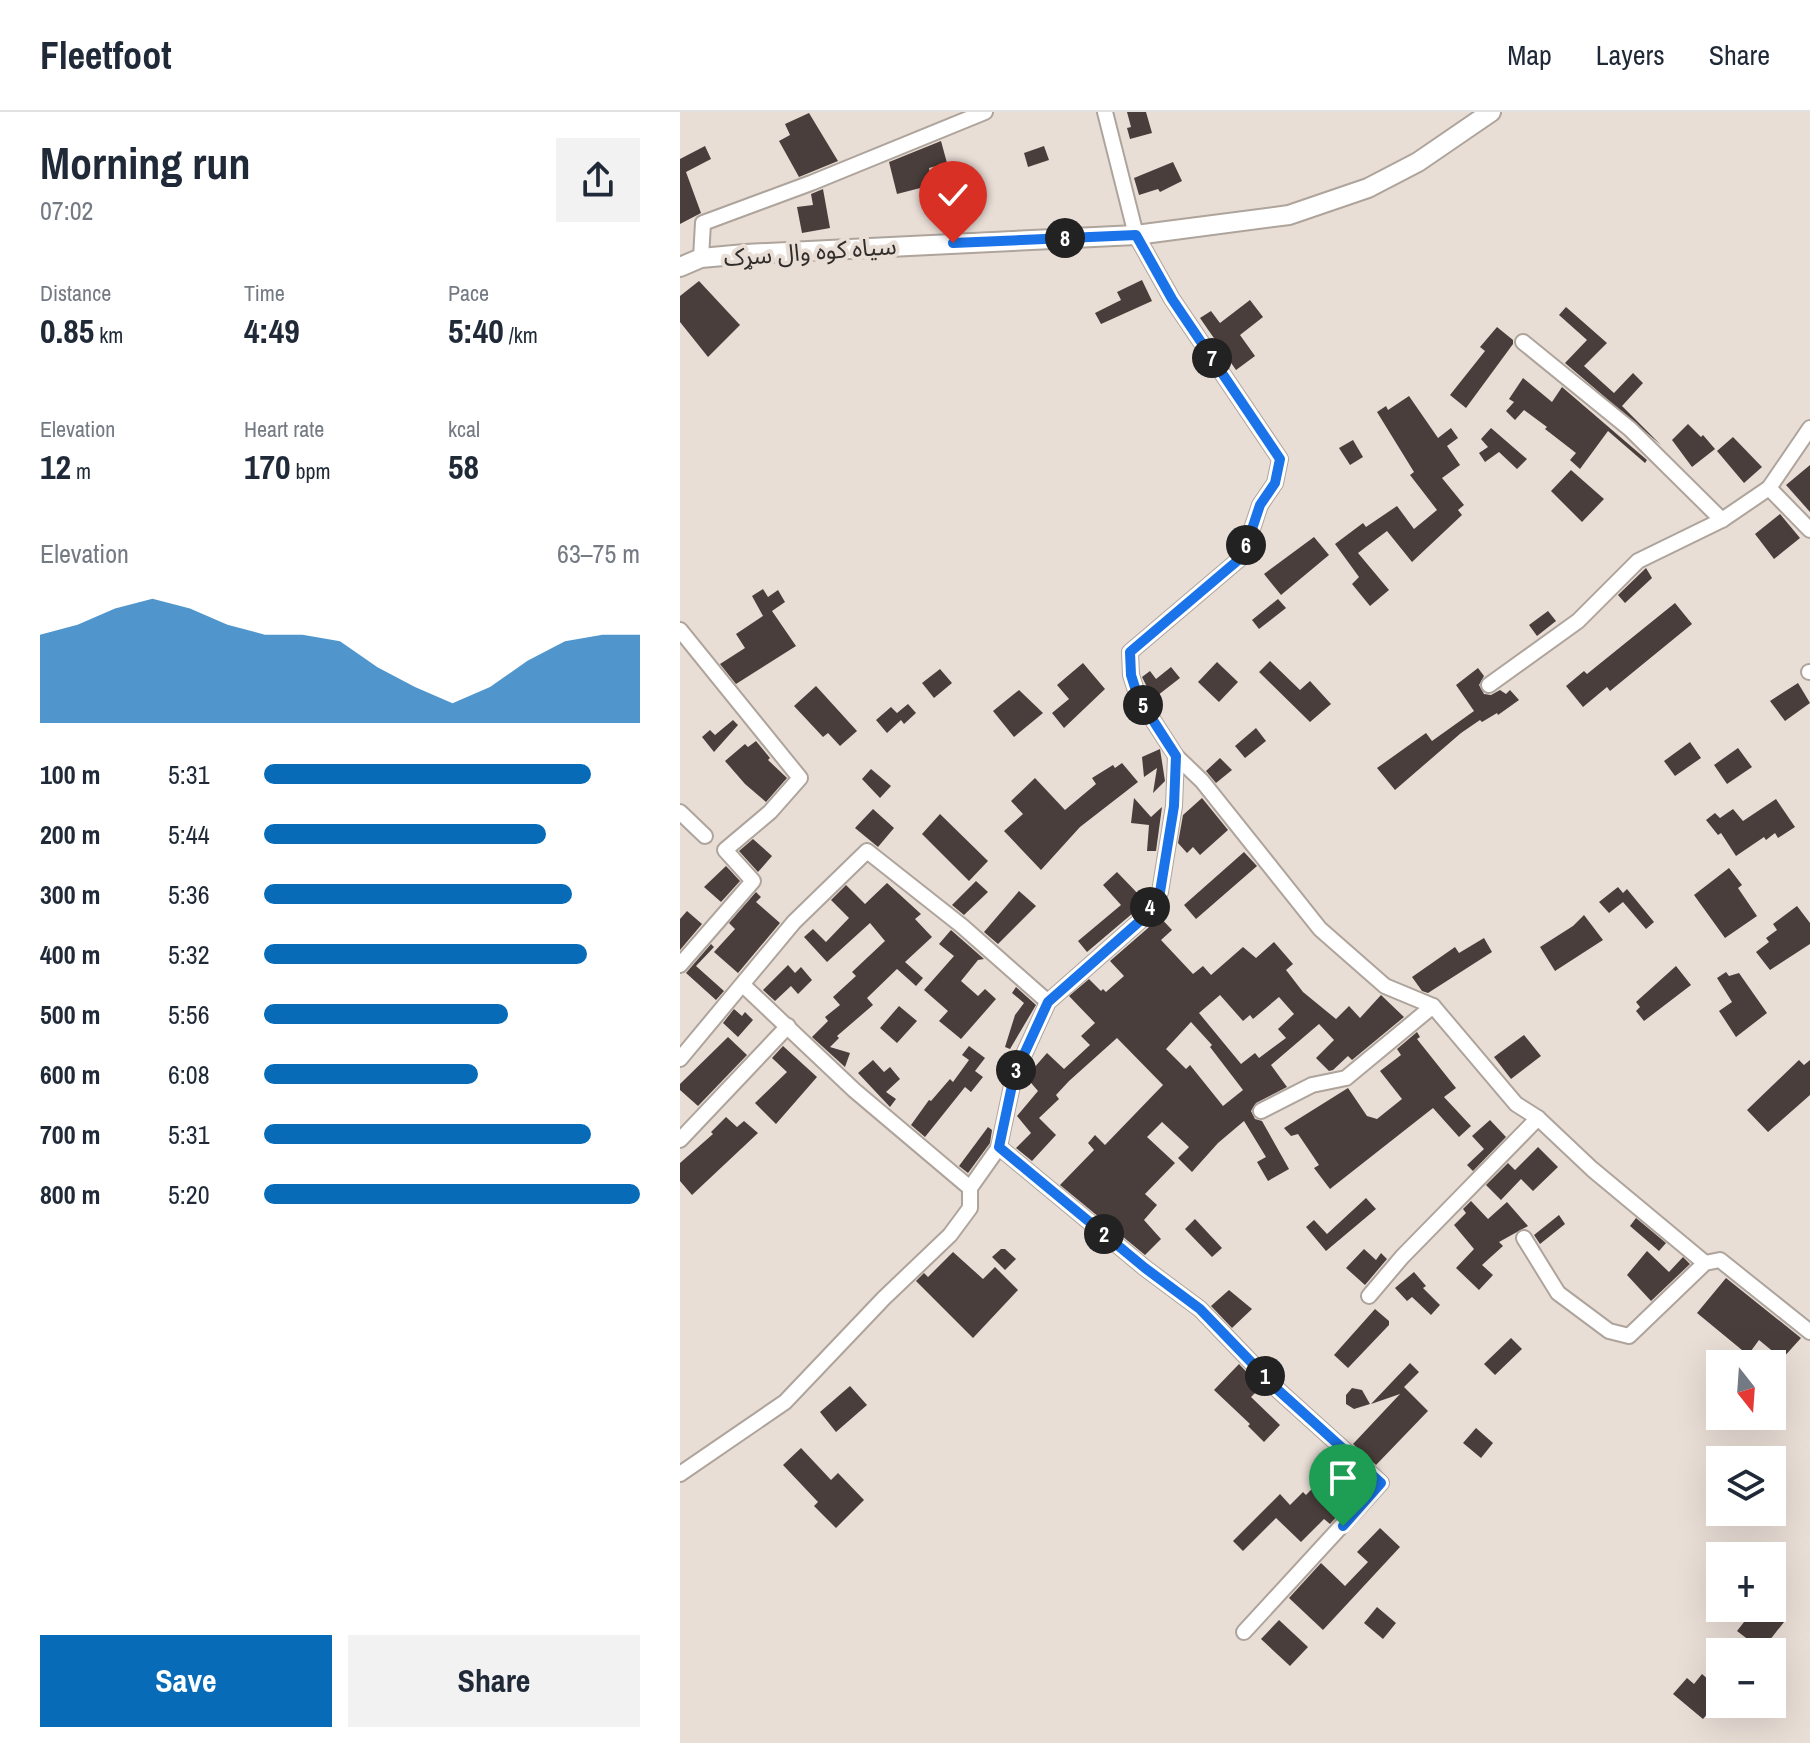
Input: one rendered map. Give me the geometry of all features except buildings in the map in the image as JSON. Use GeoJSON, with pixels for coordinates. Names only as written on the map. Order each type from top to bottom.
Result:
{"type":"FeatureCollection","features":[{"type":"Feature","properties":{"kind":"street"},"geometry":{"type":"LineString","coordinates":[[701,258],[703,223],[985,112]]}},
{"type":"Feature","properties":{"kind":"street"},"geometry":{"type":"LineString","coordinates":[[1105,112],[1136,235],[1172,299],[1280,459],[1275,483],[1260,505],[1243,556],[1130,652],[1131,675],[1138,697],[1176,756],[1202,781],[1320,929],[1385,986],[1433,1006],[1516,1104],[1538,1118],[1592,1169],[1705,1263]]}},
{"type":"Feature","properties":{"kind":"street","name":"سیاه کوه وال سړک"},"geometry":{"type":"LineString","coordinates":[[680,267],[701,258],[1136,235],[1289,215],[1339,199],[1418,162],[1491,112]]}},
{"type":"Feature","properties":{"kind":"street"},"geometry":{"type":"LineString","coordinates":[[1523,342],[1630,429],[1722,520]]}},
{"type":"Feature","properties":{"kind":"street"},"geometry":{"type":"LineString","coordinates":[[1489,685],[1578,621],[1638,561],[1722,520],[1769,488],[1810,428]]}},
{"type":"Feature","properties":{"kind":"street"},"geometry":{"type":"LineString","coordinates":[[1769,488],[1810,530]]}},
{"type":"Feature","properties":{"kind":"street"},"geometry":{"type":"LineString","coordinates":[[680,630],[800,778],[770,812],[725,850],[753,881],[680,965]]}},
{"type":"Feature","properties":{"kind":"street"},"geometry":{"type":"LineString","coordinates":[[680,1474],[785,1402],[884,1298],[950,1235],[970,1208],[970,1188],[999,1147],[1014,1076],[1048,1002],[1141,920],[1160,892],[1174,806],[1176,756]]}},
{"type":"Feature","properties":{"kind":"street"},"geometry":{"type":"LineString","coordinates":[[680,812],[705,836]]}},
{"type":"Feature","properties":{"kind":"street"},"geometry":{"type":"LineString","coordinates":[[680,1059],[802,913],[867,851],[962,926],[1048,1002]]}},
{"type":"Feature","properties":{"kind":"street"},"geometry":{"type":"LineString","coordinates":[[743,985],[854,1090],[970,1188]]}},
{"type":"Feature","properties":{"kind":"street"},"geometry":{"type":"LineString","coordinates":[[1261,1111],[1312,1085],[1346,1078],[1433,1006]]}},
{"type":"Feature","properties":{"kind":"street"},"geometry":{"type":"LineString","coordinates":[[680,1140],[788,1026]]}},
{"type":"Feature","properties":{"kind":"street"},"geometry":{"type":"LineString","coordinates":[[1369,1296],[1402,1257],[1538,1118]]}},
{"type":"Feature","properties":{"kind":"street"},"geometry":{"type":"LineString","coordinates":[[999,1147],[1145,1268],[1200,1309],[1278,1390],[1381,1483],[1244,1632]]}},
{"type":"Feature","properties":{"kind":"street"},"geometry":{"type":"LineString","coordinates":[[1524,1238],[1558,1293],[1609,1331],[1629,1336],[1705,1263],[1720,1260],[1810,1332]]}},
{"type":"Feature","properties":{"kind":"route"},"geometry":{"type":"LineString","coordinates":[[953,243],[1136,235],[1172,299],[1280,459],[1275,483],[1260,505],[1243,556],[1130,652],[1131,675],[1138,697],[1176,756],[1174,806],[1160,892],[1141,920],[1048,1002],[1014,1076],[999,1147],[1145,1268],[1200,1309],[1278,1390],[1381,1483],[1343,1526]]}}]}
